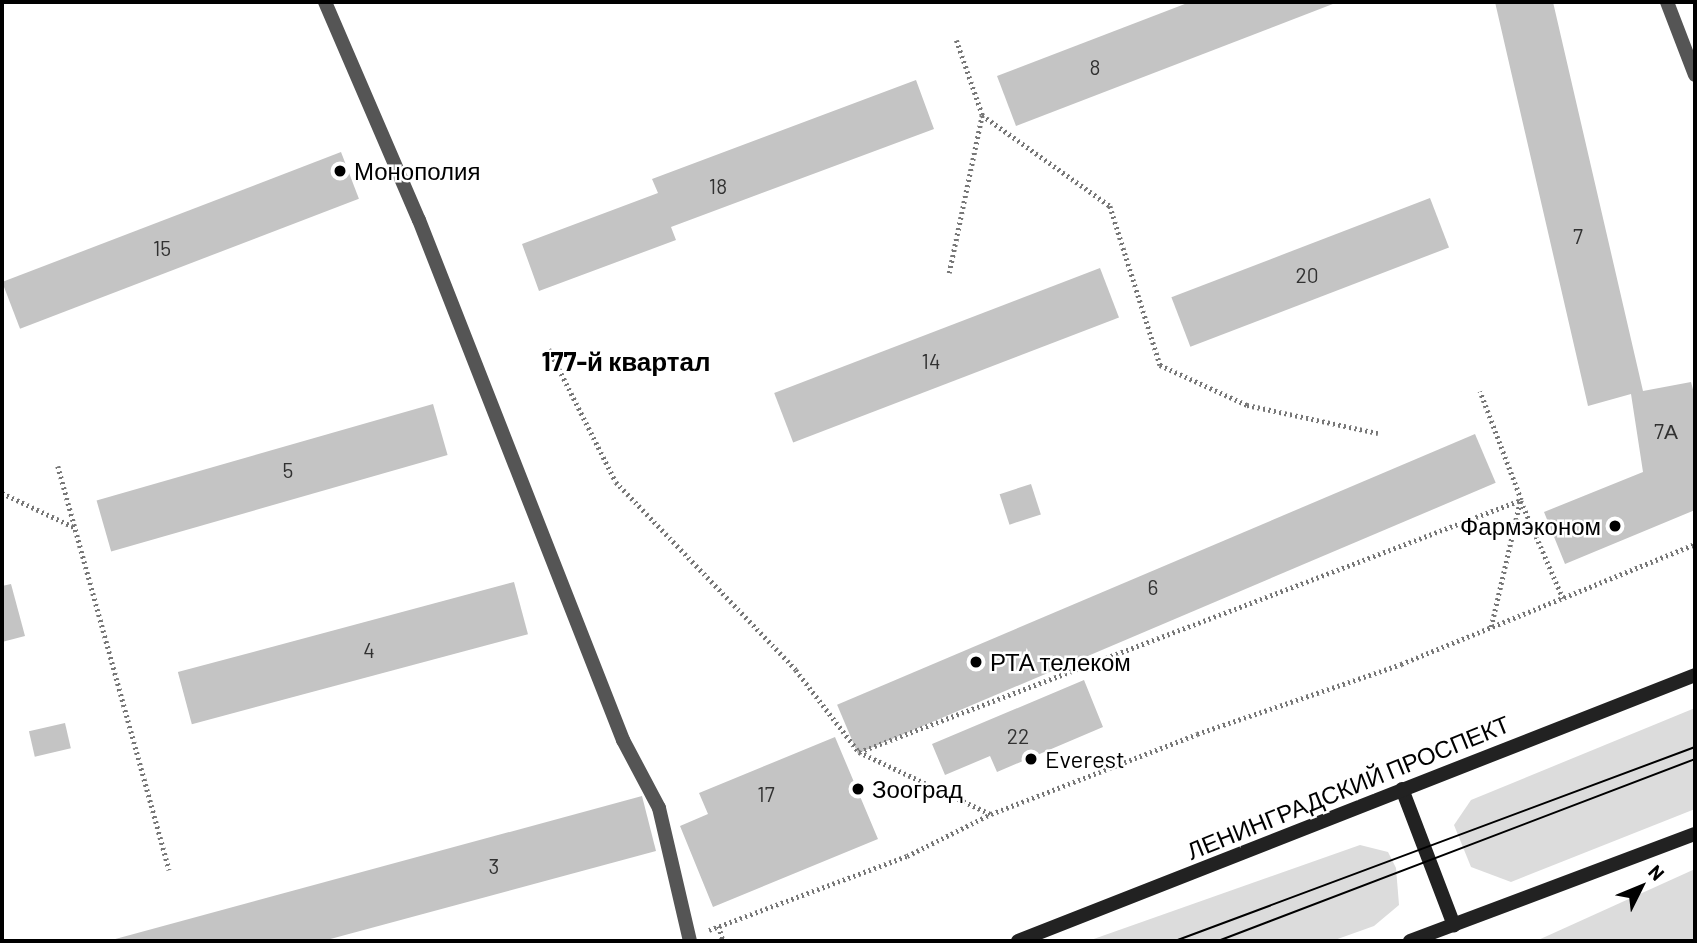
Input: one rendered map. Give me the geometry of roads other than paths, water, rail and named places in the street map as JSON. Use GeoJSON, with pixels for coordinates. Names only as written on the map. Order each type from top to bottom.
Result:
{"type":"FeatureCollection","features":[{"type":"Feature","properties":{"kind":"main road","name":"ЛЕНИНГРАДСКИЙ ПРОСПЕКТ"},"geometry":{"type":"LineString","coordinates":[[1018,941],[1695,675]]}},
{"type":"Feature","properties":{"kind":"main road"},"geometry":{"type":"LineString","coordinates":[[1402,789],[1454,925]]}},
{"type":"Feature","properties":{"kind":"main road"},"geometry":{"type":"LineString","coordinates":[[1409,941],[1695,834]]}},
{"type":"Feature","properties":{"kind":"street"},"geometry":{"type":"LineString","coordinates":[[325,2],[419,220],[623,740],[659,808],[690,940]]}},
{"type":"Feature","properties":{"kind":"street"},"geometry":{"type":"LineString","coordinates":[[1667,2],[1695,75]]}},
{"type":"Feature","properties":{"kind":"tram line"},"geometry":{"type":"LineString","coordinates":[[1175,941],[1695,747]]}},
{"type":"Feature","properties":{"kind":"tram line"},"geometry":{"type":"LineString","coordinates":[[1218,941],[1695,759]]}},
{"type":"Feature","properties":{"kind":"place","name":"Монополия"},"geometry":{"type":"Point","coordinates":[340,171]}},
{"type":"Feature","properties":{"kind":"place","name":"Фармэконом"},"geometry":{"type":"Point","coordinates":[1615,526]}},
{"type":"Feature","properties":{"kind":"place","name":"РТА телеком"},"geometry":{"type":"Point","coordinates":[976,662]}},
{"type":"Feature","properties":{"kind":"place","name":"Everest"},"geometry":{"type":"Point","coordinates":[1031,759]}},
{"type":"Feature","properties":{"kind":"place","name":"Зооград"},"geometry":{"type":"Point","coordinates":[858,789]}},
{"type":"Feature","properties":{"kind":"district","name":"177-й квартал"},"geometry":{"type":"Point","coordinates":[626,361]}}]}
